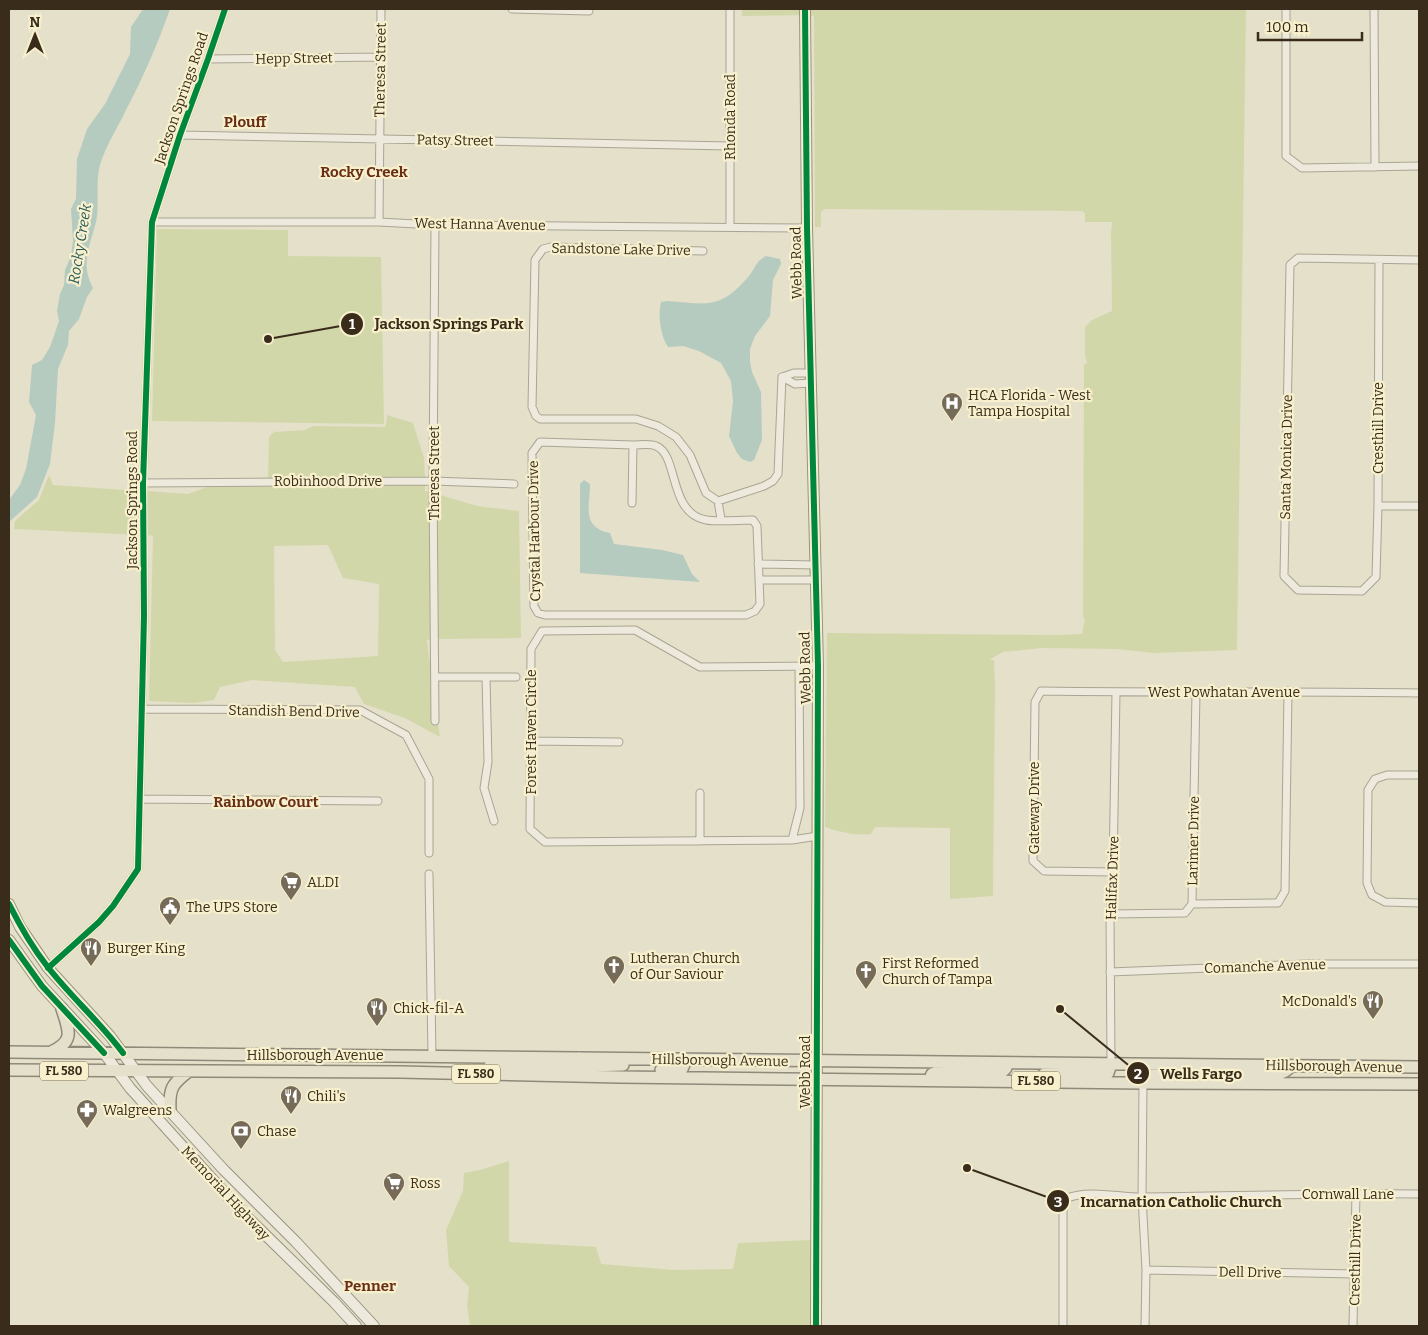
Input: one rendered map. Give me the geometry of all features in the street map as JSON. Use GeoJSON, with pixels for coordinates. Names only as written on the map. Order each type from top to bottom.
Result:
{"type":"FeatureCollection","features":[{"type":"Feature","properties":{"kind":"main road"},"geometry":{"type":"LineString","coordinates":[[50,1053],[61,1048],[68,1039],[68,1028],[62,1009]]}},
{"type":"Feature","properties":{"kind":"main road","name":"FL 580"},"geometry":{"type":"LineString","coordinates":[[9,1052],[50,1053]]}},
{"type":"Feature","properties":{"kind":"main road","name":"Hillsborough Avenue"},"geometry":{"type":"LineString","coordinates":[[50,1053],[1419,1067]]}},
{"type":"Feature","properties":{"kind":"main road"},"geometry":{"type":"LineString","coordinates":[[333,1055],[333,1072]]}},
{"type":"Feature","properties":{"kind":"main road"},"geometry":{"type":"LineString","coordinates":[[400,1072],[414,1062],[462,1063],[474,1056]]}},
{"type":"Feature","properties":{"kind":"main road"},"geometry":{"type":"LineString","coordinates":[[483,1074],[490,1066],[570,1067],[579,1058]]}},
{"type":"Feature","properties":{"kind":"main road"},"geometry":{"type":"LineString","coordinates":[[578,1075],[587,1066],[628,1065],[646,1059]]}},
{"type":"Feature","properties":{"kind":"main road"},"geometry":{"type":"LineString","coordinates":[[637,1077],[643,1071],[682,1069],[686,1060]]}},
{"type":"Feature","properties":{"kind":"main road"},"geometry":{"type":"LineString","coordinates":[[930,1080],[932,1074],[937,1072],[1003,1071],[1007,1063]]}},
{"type":"Feature","properties":{"kind":"main road"},"geometry":{"type":"LineString","coordinates":[[1037,1081],[1045,1073],[1108,1073],[1111,1064]]}},
{"type":"Feature","properties":{"kind":"main road"},"geometry":{"type":"LineString","coordinates":[[1143,1083],[1152,1074],[1211,1074],[1224,1065]]}},
{"type":"Feature","properties":{"kind":"main road"},"geometry":{"type":"LineString","coordinates":[[1239,1083],[1242,1076],[1280,1074],[1286,1072],[1291,1066]]}},
{"type":"Feature","properties":{"kind":"main road","name":"FL 580"},"geometry":{"type":"LineString","coordinates":[[9,1070],[119,1072]]}},
{"type":"Feature","properties":{"kind":"main road"},"geometry":{"type":"LineString","coordinates":[[170,1110],[169,1096],[172,1087],[188,1071]]}},
{"type":"Feature","properties":{"kind":"main road","name":"Hillsborough Avenue"},"geometry":{"type":"LineString","coordinates":[[119,1072],[400,1072],[1143,1083],[1419,1084]]}},
{"type":"Feature","properties":{"kind":"street","name":"Jackson Springs Road"},"geometry":{"type":"LineString","coordinates":[[48,968],[99,922],[113,906],[138,870],[144,616],[143,483],[152,222],[180,135],[225,9]]}},
{"type":"Feature","properties":{"kind":"street","name":"Theresa Street"},"geometry":{"type":"LineString","coordinates":[[378,222],[381,9]]}},
{"type":"Feature","properties":{"kind":"street"},"geometry":{"type":"LineString","coordinates":[[512,9],[589,11]]}},
{"type":"Feature","properties":{"kind":"street","name":"Rhonda Road"},"geometry":{"type":"LineString","coordinates":[[730,9],[730,226]]}},
{"type":"Feature","properties":{"kind":"street","name":"Webb Road"},"geometry":{"type":"LineString","coordinates":[[805,9],[807,228],[818,666],[816,1326]]}},
{"type":"Feature","properties":{"kind":"street"},"geometry":{"type":"LineString","coordinates":[[1286,9],[1286,156],[1302,168],[1419,166]]}},
{"type":"Feature","properties":{"kind":"street"},"geometry":{"type":"LineString","coordinates":[[1374,9],[1375,167]]}},
{"type":"Feature","properties":{"kind":"street","name":"Hepp Street"},"geometry":{"type":"LineString","coordinates":[[208,59],[380,57]]}},
{"type":"Feature","properties":{"kind":"street","name":"Patsy Street"},"geometry":{"type":"LineString","coordinates":[[180,135],[730,146]]}},
{"type":"Feature","properties":{"kind":"street","name":"West Hanna Avenue"},"geometry":{"type":"LineString","coordinates":[[152,222],[378,222],[435,225],[807,228]]}},
{"type":"Feature","properties":{"kind":"street","name":"Theresa Street"},"geometry":{"type":"LineString","coordinates":[[435,225],[435,721]]}},
{"type":"Feature","properties":{"kind":"street","name":"Sandstone Lake Drive"},"geometry":{"type":"LineString","coordinates":[[703,251],[543,248],[536,260],[532,407],[536,416],[540,419],[636,419],[658,426],[676,437],[690,455],[706,493],[718,501]]}},
{"type":"Feature","properties":{"kind":"street","name":"Santa Monica Drive"},"geometry":{"type":"LineString","coordinates":[[1362,591],[1298,590],[1284,576],[1290,265],[1298,258],[1379,260]]}},
{"type":"Feature","properties":{"kind":"street"},"geometry":{"type":"LineString","coordinates":[[1379,260],[1419,260]]}},
{"type":"Feature","properties":{"kind":"street","name":"Cresthill Drive"},"geometry":{"type":"LineString","coordinates":[[1362,591],[1376,577],[1379,260]]}},
{"type":"Feature","properties":{"kind":"street"},"geometry":{"type":"LineString","coordinates":[[721,519],[718,501],[764,486],[773,481],[778,474],[782,377],[794,373],[811,378]]}},
{"type":"Feature","properties":{"kind":"street","name":"Crystal Harbour Drive"},"geometry":{"type":"LineString","coordinates":[[540,442],[633,445],[657,446],[663,451],[684,504],[690,512],[706,520],[753,520],[757,526],[760,604],[755,611],[746,614],[538,614],[534,606],[532,453],[540,442]]}},
{"type":"Feature","properties":{"kind":"street"},"geometry":{"type":"LineString","coordinates":[[632,503],[633,445]]}},
{"type":"Feature","properties":{"kind":"street","name":"Robinhood Drive"},"geometry":{"type":"LineString","coordinates":[[143,483],[434,480],[514,484]]}},
{"type":"Feature","properties":{"kind":"street"},"geometry":{"type":"LineString","coordinates":[[1378,506],[1419,506]]}},
{"type":"Feature","properties":{"kind":"street"},"geometry":{"type":"LineString","coordinates":[[758,564],[816,565]]}},
{"type":"Feature","properties":{"kind":"street"},"geometry":{"type":"LineString","coordinates":[[759,580],[816,580]]}},
{"type":"Feature","properties":{"kind":"street","name":"Forest Haven Circle"},"geometry":{"type":"LineString","coordinates":[[818,666],[700,667],[636,630],[542,631],[531,649],[530,741],[530,829],[545,842],[792,840],[818,836]]}},
{"type":"Feature","properties":{"kind":"street"},"geometry":{"type":"LineString","coordinates":[[792,840],[800,808],[799,666]]}},
{"type":"Feature","properties":{"kind":"street"},"geometry":{"type":"LineString","coordinates":[[435,677],[516,677]]}},
{"type":"Feature","properties":{"kind":"street"},"geometry":{"type":"LineString","coordinates":[[486,677],[488,762],[484,788],[494,821]]}},
{"type":"Feature","properties":{"kind":"street","name":"West Powhatan Avenue"},"geometry":{"type":"LineString","coordinates":[[1035,702],[1041,691],[1419,693]]}},
{"type":"Feature","properties":{"kind":"street"},"geometry":{"type":"LineString","coordinates":[[1192,904],[1278,903],[1285,890],[1288,691]]}},
{"type":"Feature","properties":{"kind":"street","name":"Halifax Drive"},"geometry":{"type":"LineString","coordinates":[[1111,1064],[1110,914],[1113,872],[1116,692]]}},
{"type":"Feature","properties":{"kind":"street","name":"Larimer Drive"},"geometry":{"type":"LineString","coordinates":[[1110,914],[1185,913],[1192,904],[1196,693]]}},
{"type":"Feature","properties":{"kind":"street","name":"Gateway Drive"},"geometry":{"type":"LineString","coordinates":[[1035,702],[1034,861],[1044,871],[1113,872]]}},
{"type":"Feature","properties":{"kind":"street","name":"Standish Bend Drive"},"geometry":{"type":"LineString","coordinates":[[142,709],[360,710],[406,736],[429,779],[428,854]]}},
{"type":"Feature","properties":{"kind":"street"},"geometry":{"type":"LineString","coordinates":[[530,741],[619,742]]}},
{"type":"Feature","properties":{"kind":"street"},"geometry":{"type":"LineString","coordinates":[[1419,775],[1387,775],[1375,779],[1368,790],[1367,883],[1372,895],[1385,902],[1419,903]]}},
{"type":"Feature","properties":{"kind":"street"},"geometry":{"type":"LineString","coordinates":[[700,793],[700,841]]}},
{"type":"Feature","properties":{"kind":"street"},"geometry":{"type":"LineString","coordinates":[[140,799],[378,801]]}},
{"type":"Feature","properties":{"kind":"street"},"geometry":{"type":"LineString","coordinates":[[430,874],[432,1056]]}},
{"type":"Feature","properties":{"kind":"street","name":"Memorial Highway"},"geometry":{"type":"LineString","coordinates":[[9,904],[20,927],[48,968],[110,1036],[136,1072],[223,1169],[296,1242],[374,1326]]}},
{"type":"Feature","properties":{"kind":"street","name":"Memorial Highway"},"geometry":{"type":"LineString","coordinates":[[9,940],[27,968],[62,1009],[104,1053],[130,1088],[236,1206],[356,1326]]}},
{"type":"Feature","properties":{"kind":"street","name":"Comanche Avenue"},"geometry":{"type":"LineString","coordinates":[[1110,972],[1307,964],[1419,964]]}},
{"type":"Feature","properties":{"kind":"street"},"geometry":{"type":"LineString","coordinates":[[1143,1083],[1142,1197],[1146,1270],[1145,1326]]}},
{"type":"Feature","properties":{"kind":"street","name":"Cornwall Lane"},"geometry":{"type":"LineString","coordinates":[[1063,1326],[1063,1207],[1067,1198],[1078,1194],[1142,1197],[1419,1194]]}},
{"type":"Feature","properties":{"kind":"street","name":"Cresthill Drive"},"geometry":{"type":"LineString","coordinates":[[1353,1326],[1356,1194]]}},
{"type":"Feature","properties":{"kind":"street"},"geometry":{"type":"LineString","coordinates":[[282,1251],[296,1242]]}},
{"type":"Feature","properties":{"kind":"street","name":"Dell Drive"},"geometry":{"type":"LineString","coordinates":[[1146,1270],[1354,1274]]}},
{"type":"Feature","properties":{"kind":"green space"},"geometry":{"type":"Polygon","coordinates":[[[742,9],[802,9],[802,15],[742,16],[742,9]]]}},
{"type":"Feature","properties":{"kind":"green space"},"geometry":{"type":"Polygon","coordinates":[[[809,9],[1246,9],[1237,650],[1154,653],[1116,649],[1041,648],[1003,652],[989,660],[994,660],[995,687],[993,896],[950,899],[950,828],[875,827],[871,834],[860,834],[842,832],[825,827],[827,633],[1082,634],[1085,619],[1083,617],[1084,364],[1087,364],[1085,355],[1085,327],[1092,320],[1112,311],[1112,222],[1085,222],[1085,213],[1082,211],[824,209],[821,212],[821,227],[815,227],[814,16],[809,15],[809,9]]]}},
{"type":"Feature","properties":{"kind":"green space"},"geometry":{"type":"Polygon","coordinates":[[[157,229],[288,230],[288,256],[381,257],[384,424],[152,421],[157,229]]]}},
{"type":"Feature","properties":{"kind":"green space"},"geometry":{"type":"Polygon","coordinates":[[[387,415],[413,423],[424,458],[425,477],[268,478],[269,437],[274,432],[305,430],[313,426],[384,427],[387,415]]]}},
{"type":"Feature","properties":{"kind":"green space"},"geometry":{"type":"Polygon","coordinates":[[[49,475],[53,485],[139,491],[140,535],[14,529],[15,521],[39,500],[49,475]]]}},
{"type":"Feature","properties":{"kind":"green space"},"geometry":{"type":"Polygon","coordinates":[[[425,485],[425,491],[430,492],[431,639],[427,640],[431,671],[432,725],[438,725],[440,737],[405,718],[364,704],[355,687],[252,680],[220,687],[214,700],[194,703],[149,701],[153,536],[147,535],[147,491],[188,494],[207,487],[425,485]],[[328,545],[274,546],[275,650],[283,662],[378,656],[379,584],[343,578],[328,545]]]}},
{"type":"Feature","properties":{"kind":"green space"},"geometry":{"type":"Polygon","coordinates":[[[437,494],[477,506],[519,511],[521,638],[438,639],[437,494]]]}},
{"type":"Feature","properties":{"kind":"green space"},"geometry":{"type":"Polygon","coordinates":[[[509,1161],[509,1242],[596,1247],[601,1264],[674,1270],[733,1269],[738,1243],[813,1240],[813,1326],[470,1325],[467,1306],[469,1287],[449,1266],[446,1230],[463,1191],[464,1173],[509,1161]]]}},
{"type":"Feature","properties":{"kind":"water"},"geometry":{"type":"Polygon","coordinates":[[[143,9],[170,9],[144,73],[108,144],[100,165],[96,222],[87,255],[87,271],[93,288],[87,297],[79,319],[69,331],[68,345],[58,369],[55,423],[50,464],[37,497],[9,522],[9,500],[20,485],[26,469],[36,415],[29,402],[32,365],[42,360],[50,347],[59,321],[57,311],[60,294],[64,285],[65,270],[71,256],[73,240],[71,209],[76,199],[77,159],[87,129],[105,104],[130,54],[131,27],[143,9]]]}},
{"type":"Feature","properties":{"kind":"water"},"geometry":{"type":"Polygon","coordinates":[[[766,256],[780,259],[781,264],[773,280],[770,316],[755,336],[750,349],[752,372],[761,392],[762,440],[754,460],[750,462],[742,459],[737,453],[729,436],[733,401],[731,381],[721,363],[699,351],[683,346],[668,347],[661,331],[660,307],[661,302],[667,301],[703,303],[721,300],[739,287],[762,258],[766,256]]]}},
{"type":"Feature","properties":{"kind":"water"},"geometry":{"type":"Polygon","coordinates":[[[584,480],[590,484],[589,515],[591,521],[601,530],[610,533],[614,544],[662,550],[683,555],[692,574],[700,582],[580,573],[580,484],[584,480]]]}},
{"type":"Feature","properties":{"kind":"cycle path"},"geometry":{"type":"LineString","coordinates":[[48,968],[99,922],[113,906],[138,869],[144,616],[143,483],[152,222],[180,135],[225,9]]}},
{"type":"Feature","properties":{"kind":"cycle path"},"geometry":{"type":"LineString","coordinates":[[805,9],[807,228],[818,666],[816,1326]]}},
{"type":"Feature","properties":{"kind":"cycle path"},"geometry":{"type":"LineString","coordinates":[[9,904],[26,936],[47,966],[123,1053]]}},
{"type":"Feature","properties":{"kind":"cycle path"},"geometry":{"type":"LineString","coordinates":[[9,940],[42,986],[104,1053]]}},
{"type":"Feature","properties":{"kind":"place","name":"Jackson Springs Park"},"geometry":{"type":"Point","coordinates":[268,339]}},
{"type":"Feature","properties":{"kind":"place","name":"HCA Florida - West Tampa Hospital"},"geometry":{"type":"Point","coordinates":[952,422]}},
{"type":"Feature","properties":{"kind":"place","name":"ALDI"},"geometry":{"type":"Point","coordinates":[291,901]}},
{"type":"Feature","properties":{"kind":"place","name":"The UPS Store"},"geometry":{"type":"Point","coordinates":[170,926]}},
{"type":"Feature","properties":{"kind":"place","name":"Burger King"},"geometry":{"type":"Point","coordinates":[91,967]}},
{"type":"Feature","properties":{"kind":"place","name":"Lutheran Church of Our Saviour"},"geometry":{"type":"Point","coordinates":[614,985]}},
{"type":"Feature","properties":{"kind":"place","name":"First Reformed Church of Tampa"},"geometry":{"type":"Point","coordinates":[866,990]}},
{"type":"Feature","properties":{"kind":"place","name":"Wells Fargo"},"geometry":{"type":"Point","coordinates":[1060,1009]}},
{"type":"Feature","properties":{"kind":"place","name":"McDonald's"},"geometry":{"type":"Point","coordinates":[1373,1020]}},
{"type":"Feature","properties":{"kind":"place","name":"Chick-fil-A"},"geometry":{"type":"Point","coordinates":[377,1027]}},
{"type":"Feature","properties":{"kind":"place","name":"Chili's"},"geometry":{"type":"Point","coordinates":[291,1115]}},
{"type":"Feature","properties":{"kind":"place","name":"Walgreens"},"geometry":{"type":"Point","coordinates":[87,1129]}},
{"type":"Feature","properties":{"kind":"place","name":"Chase"},"geometry":{"type":"Point","coordinates":[241,1150]}},
{"type":"Feature","properties":{"kind":"place","name":"Incarnation Catholic Church"},"geometry":{"type":"Point","coordinates":[967,1168]}},
{"type":"Feature","properties":{"kind":"place","name":"Ross"},"geometry":{"type":"Point","coordinates":[394,1202]}},
{"type":"Feature","properties":{"kind":"district","name":"Plouff"},"geometry":{"type":"Point","coordinates":[245,122]}},
{"type":"Feature","properties":{"kind":"district","name":"Rocky Creek"},"geometry":{"type":"Point","coordinates":[364,172]}},
{"type":"Feature","properties":{"kind":"district","name":"Rainbow Court"},"geometry":{"type":"Point","coordinates":[266,802]}},
{"type":"Feature","properties":{"kind":"district","name":"Penner"},"geometry":{"type":"Point","coordinates":[370,1286]}}]}
